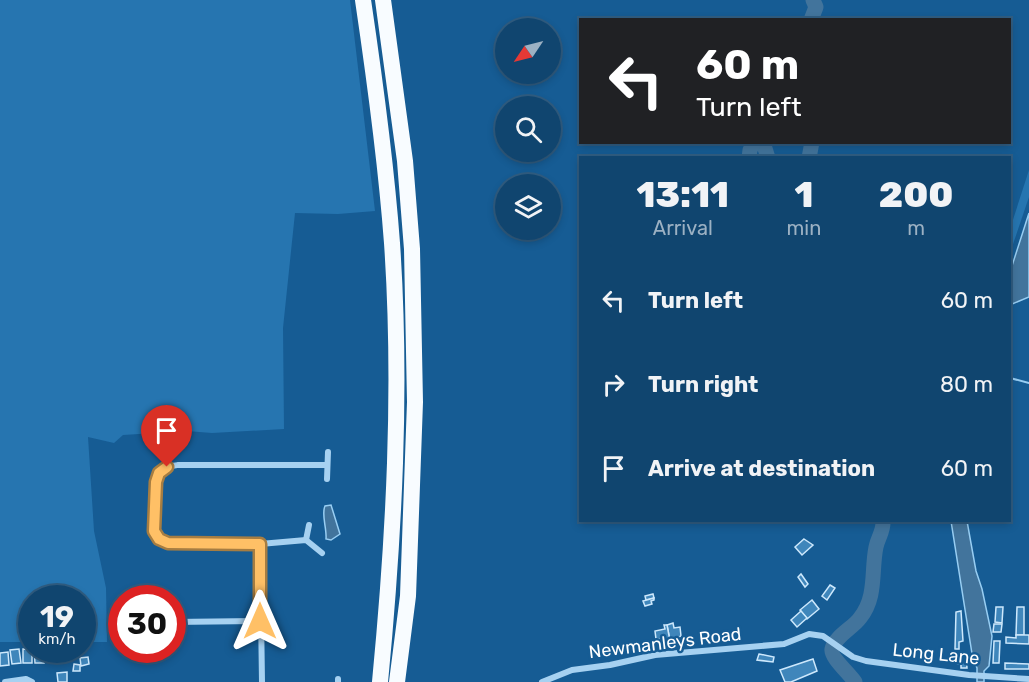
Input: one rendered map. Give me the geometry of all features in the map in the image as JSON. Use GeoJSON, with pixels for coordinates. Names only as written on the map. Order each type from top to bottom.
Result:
{"type":"FeatureCollection","features":[{"type":"Feature","properties":{"kind":"highway"},"geometry":{"type":"LineString","coordinates":[[363,0],[384,158],[392,244],[395,319],[394,489],[380,682]]}},
{"type":"Feature","properties":{"kind":"highway"},"geometry":{"type":"LineString","coordinates":[[383,0],[407,183],[412,249],[415,402],[408,596],[397,682]]}},
{"type":"Feature","properties":{"kind":"street"},"geometry":{"type":"LineString","coordinates":[[327,479],[328,452]]}},
{"type":"Feature","properties":{"kind":"street"},"geometry":{"type":"LineString","coordinates":[[322,553],[306,540],[260,544],[168,543],[159,539],[154,531],[156,482],[159,473],[167,467],[178,465],[327,465]]}},
{"type":"Feature","properties":{"kind":"street"},"geometry":{"type":"LineString","coordinates":[[306,540],[309,525]]}},
{"type":"Feature","properties":{"kind":"street"},"geometry":{"type":"LineString","coordinates":[[260,544],[262,682]]}},
{"type":"Feature","properties":{"kind":"street"},"geometry":{"type":"LineString","coordinates":[[186,622],[260,621]]}},
{"type":"Feature","properties":{"kind":"street","name":"Newmanleys Road"},"geometry":{"type":"LineString","coordinates":[[542,682],[572,670],[656,655],[784,644],[808,634],[826,638]]}},
{"type":"Feature","properties":{"kind":"street","name":"Long Lane"},"geometry":{"type":"LineString","coordinates":[[826,638],[853,657],[866,662],[972,675],[1029,679]]}},
{"type":"Feature","properties":{"kind":"street"},"geometry":{"type":"LineString","coordinates":[[5,682],[26,679],[32,682]]}},
{"type":"Feature","properties":{"kind":"shaded area"},"geometry":{"type":"Polygon","coordinates":[[[0,0],[350,0],[375,211],[338,214],[295,213],[283,328],[284,429],[123,435],[114,443],[88,437],[94,531],[106,588],[107,642],[96,642],[96,585],[18,585],[18,642],[0,642],[0,0]]]}},
{"type":"Feature","properties":{"kind":"shaded area"},"geometry":{"type":"Polygon","coordinates":[[[1029,170],[1029,197],[1011,250],[1011,226],[1029,170]]]}},
{"type":"Feature","properties":{"kind":"shaded area"},"geometry":{"type":"Polygon","coordinates":[[[1029,213],[1029,297],[1012,304],[1011,308],[1011,269],[1029,213]]]}},
{"type":"Feature","properties":{"kind":"shaded area"},"geometry":{"type":"Polygon","coordinates":[[[331,505],[340,534],[331,540],[326,539],[324,513],[325,506],[331,505]]]}},
{"type":"Feature","properties":{"kind":"shaded area"},"geometry":{"type":"Polygon","coordinates":[[[951,522],[967,522],[976,571],[992,636],[989,666],[984,671],[984,682],[977,682],[977,668],[973,660],[951,522]]]}},
{"type":"Feature","properties":{"kind":"building"},"geometry":{"type":"Polygon","coordinates":[[[804,539],[813,545],[802,555],[795,547],[804,539]]]}},
{"type":"Feature","properties":{"kind":"building"},"geometry":{"type":"Polygon","coordinates":[[[801,574],[808,584],[805,587],[798,577],[801,574]]]}},
{"type":"Feature","properties":{"kind":"building"},"geometry":{"type":"Polygon","coordinates":[[[830,585],[835,588],[827,600],[822,596],[830,585]]]}},
{"type":"Feature","properties":{"kind":"building"},"geometry":{"type":"Polygon","coordinates":[[[653,594],[654,598],[646,600],[645,596],[653,594]]]}},
{"type":"Feature","properties":{"kind":"building"},"geometry":{"type":"Polygon","coordinates":[[[654,598],[651,601],[652,604],[645,606],[643,601],[654,598]]]}},
{"type":"Feature","properties":{"kind":"building"},"geometry":{"type":"Polygon","coordinates":[[[812,600],[819,609],[807,619],[800,610],[812,600]]]}},
{"type":"Feature","properties":{"kind":"building"},"geometry":{"type":"Polygon","coordinates":[[[996,607],[1003,607],[1002,623],[995,622],[996,607]]]}},
{"type":"Feature","properties":{"kind":"building"},"geometry":{"type":"Polygon","coordinates":[[[1017,607],[1024,607],[1024,635],[1016,635],[1017,607]]]}},
{"type":"Feature","properties":{"kind":"building"},"geometry":{"type":"Polygon","coordinates":[[[801,611],[807,618],[797,627],[791,620],[801,611]]]}},
{"type":"Feature","properties":{"kind":"building"},"geometry":{"type":"Polygon","coordinates":[[[961,611],[963,641],[959,642],[959,649],[955,649],[956,612],[961,611]]]}},
{"type":"Feature","properties":{"kind":"building"},"geometry":{"type":"Polygon","coordinates":[[[673,623],[674,628],[680,627],[681,636],[670,641],[667,625],[673,623]]]}},
{"type":"Feature","properties":{"kind":"building"},"geometry":{"type":"Polygon","coordinates":[[[994,624],[1002,624],[1001,632],[993,632],[994,624]]]}},
{"type":"Feature","properties":{"kind":"building"},"geometry":{"type":"Polygon","coordinates":[[[664,625],[667,625],[670,641],[664,642],[664,639],[656,639],[655,631],[665,629],[664,625]]]}},
{"type":"Feature","properties":{"kind":"building"},"geometry":{"type":"Polygon","coordinates":[[[1016,635],[1029,635],[1029,644],[1006,643],[1006,637],[1016,638],[1016,635]]]}},
{"type":"Feature","properties":{"kind":"building"},"geometry":{"type":"Polygon","coordinates":[[[994,641],[1000,641],[999,663],[993,663],[994,641]]]}},
{"type":"Feature","properties":{"kind":"building"},"geometry":{"type":"Polygon","coordinates":[[[18,649],[18,663],[21,663],[12,664],[10,650],[18,649]]]}},
{"type":"Feature","properties":{"kind":"building"},"geometry":{"type":"Polygon","coordinates":[[[8,652],[9,665],[0,666],[0,653],[8,652]]]}},
{"type":"Feature","properties":{"kind":"building"},"geometry":{"type":"Polygon","coordinates":[[[759,654],[774,657],[773,662],[757,660],[759,654]]]}},
{"type":"Feature","properties":{"kind":"building"},"geometry":{"type":"Polygon","coordinates":[[[966,656],[967,668],[961,668],[961,664],[954,663],[956,657],[966,656]]]}},
{"type":"Feature","properties":{"kind":"building"},"geometry":{"type":"Polygon","coordinates":[[[813,659],[817,671],[791,682],[785,682],[780,670],[813,659]]]}},
{"type":"Feature","properties":{"kind":"building"},"geometry":{"type":"Polygon","coordinates":[[[1005,663],[1029,664],[1029,669],[1005,669],[1005,663]]]}},
{"type":"Feature","properties":{"kind":"building"},"geometry":{"type":"Polygon","coordinates":[[[74,664],[80,665],[80,671],[73,671],[74,664]]]}},
{"type":"Feature","properties":{"kind":"building"},"geometry":{"type":"Polygon","coordinates":[[[67,672],[67,682],[58,682],[57,673],[67,672]]]}},
{"type":"Feature","properties":{"kind":"waterway"},"geometry":{"type":"LineString","coordinates":[[812,18],[816,7],[813,0]]}},
{"type":"Feature","properties":{"kind":"waterway"},"geometry":{"type":"LineString","coordinates":[[749,156],[753,144]]}},
{"type":"Feature","properties":{"kind":"waterway"},"geometry":{"type":"LineString","coordinates":[[764,144],[767,156]]}},
{"type":"Feature","properties":{"kind":"waterway"},"geometry":{"type":"LineString","coordinates":[[809,156],[812,144]]}},
{"type":"Feature","properties":{"kind":"waterway"},"geometry":{"type":"LineString","coordinates":[[1011,378],[1029,383]]}},
{"type":"Feature","properties":{"kind":"waterway"},"geometry":{"type":"LineString","coordinates":[[855,682],[837,661],[832,649],[840,636],[857,622],[869,601],[876,547],[883,522]]}},
{"type":"Feature","properties":{"kind":"route"},"geometry":{"type":"LineString","coordinates":[[167,467],[159,473],[156,482],[154,531],[159,539],[168,543],[260,544],[260,621]]}}]}
